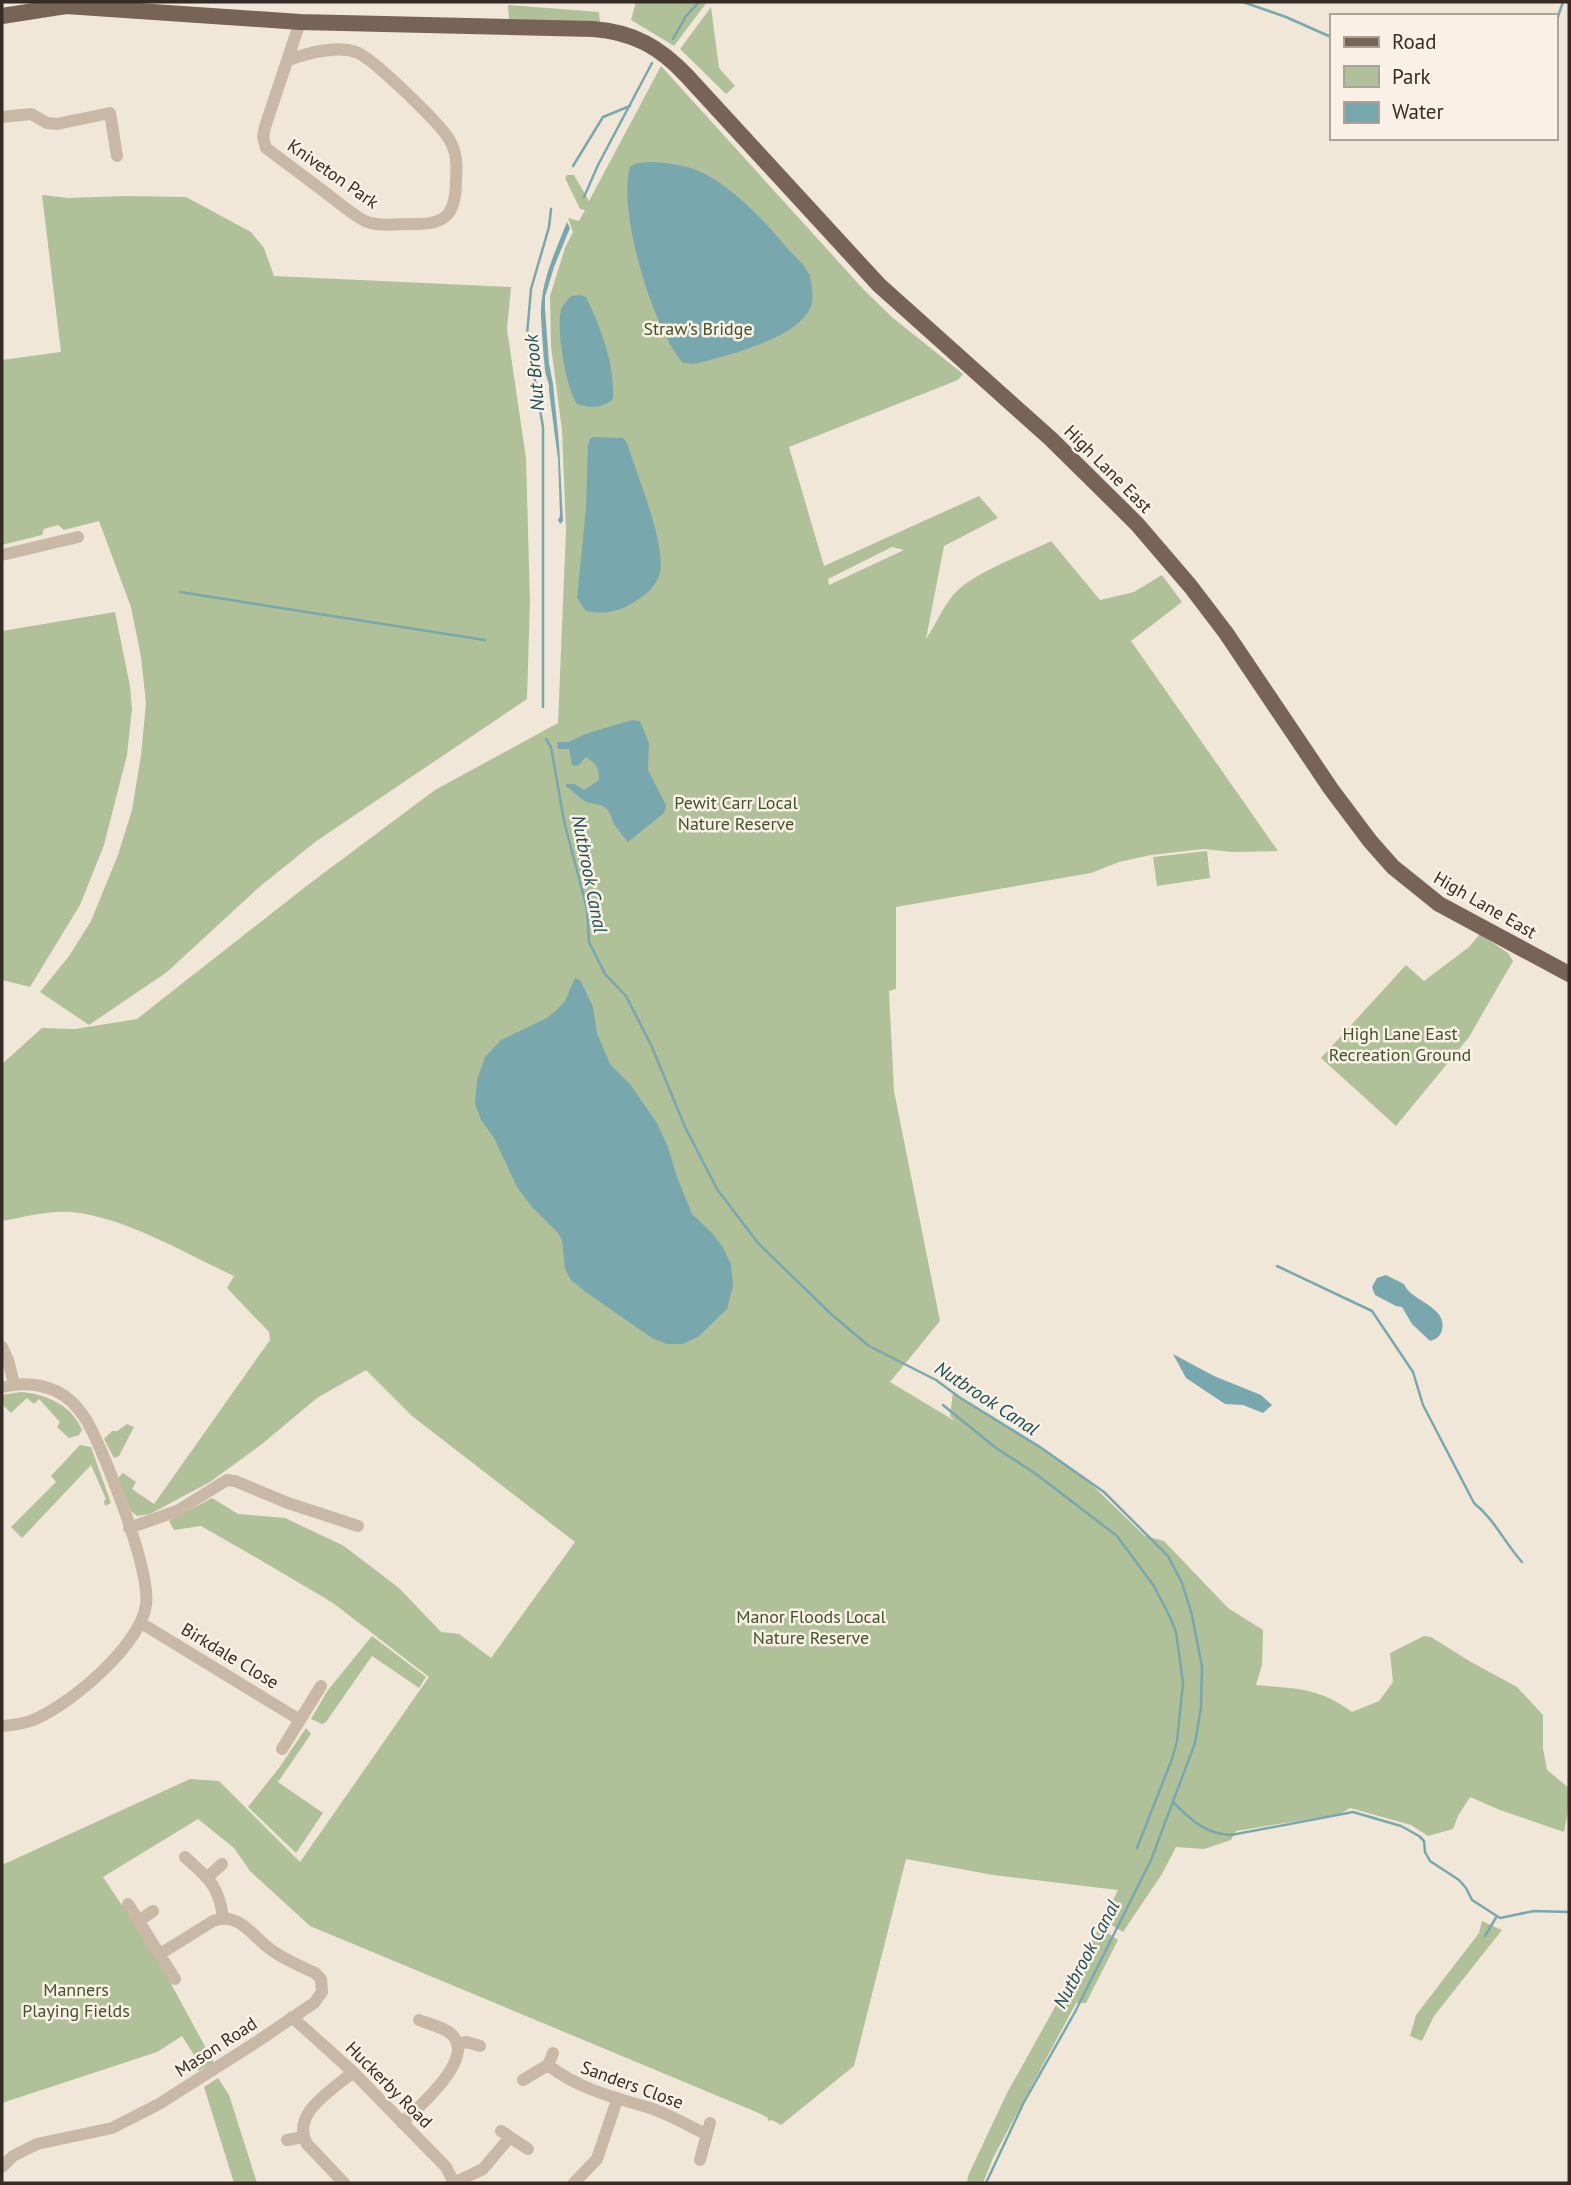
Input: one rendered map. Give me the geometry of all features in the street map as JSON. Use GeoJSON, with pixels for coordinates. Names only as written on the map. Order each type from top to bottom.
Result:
{"type":"FeatureCollection","features":[{"type":"Feature","properties":{"kind":"main road","name":"High Lane East"},"geometry":{"type":"LineString","coordinates":[[2,16],[66,6],[300,22],[583,28],[630,35],[652,45],[670,58],[887,292],[1051,439],[1133,519],[1226,633],[1335,794],[1393,867],[1439,904],[1569,974]]}},
{"type":"Feature","properties":{"kind":"street","name":"Kniveton Park"},"geometry":{"type":"LineString","coordinates":[[288,60],[327,51],[347,51],[358,52],[375,65],[443,131],[452,146],[457,160],[456,194],[450,213],[440,220],[426,224],[369,222],[266,148],[263,137],[265,127],[300,22]]}},
{"type":"Feature","properties":{"kind":"street"},"geometry":{"type":"LineString","coordinates":[[2,117],[31,114],[47,123],[57,124],[110,113],[117,156]]}},
{"type":"Feature","properties":{"kind":"street"},"geometry":{"type":"LineString","coordinates":[[2,555],[54,537],[78,537]]}},
{"type":"Feature","properties":{"kind":"street"},"geometry":{"type":"LineString","coordinates":[[2,1347],[8,1360],[8,1385],[32,1384],[55,1391],[71,1401],[87,1420],[99,1445],[129,1528],[146,1587],[146,1604],[141,1623],[120,1654],[73,1695],[32,1721],[2,1726]]}},
{"type":"Feature","properties":{"kind":"street"},"geometry":{"type":"LineString","coordinates":[[129,1528],[177,1511],[227,1480],[235,1481],[257,1496],[288,1503],[358,1526]]}},
{"type":"Feature","properties":{"kind":"street","name":"Birkdale Close"},"geometry":{"type":"LineString","coordinates":[[141,1623],[300,1720]]}},
{"type":"Feature","properties":{"kind":"street"},"geometry":{"type":"LineString","coordinates":[[282,1749],[321,1686]]}},
{"type":"Feature","properties":{"kind":"street"},"geometry":{"type":"LineString","coordinates":[[160,1954],[213,1921],[223,1918],[217,1890],[208,1877],[185,1857]]}},
{"type":"Feature","properties":{"kind":"street"},"geometry":{"type":"LineString","coordinates":[[208,1877],[222,1864]]}},
{"type":"Feature","properties":{"kind":"street"},"geometry":{"type":"LineString","coordinates":[[128,1904],[175,1979]]}},
{"type":"Feature","properties":{"kind":"street"},"geometry":{"type":"LineString","coordinates":[[139,1920],[153,1911]]}},
{"type":"Feature","properties":{"kind":"street","name":"Mason Road"},"geometry":{"type":"LineString","coordinates":[[2,2167],[13,2156],[37,2144],[96,2133],[130,2119],[209,2074],[314,2003],[320,1995],[322,1983],[319,1975],[270,1950],[244,1925],[223,1918]]}},
{"type":"Feature","properties":{"kind":"street","name":"Huckerby Road"},"geometry":{"type":"LineString","coordinates":[[292,2017],[353,2072],[446,2167],[454,2183]]}},
{"type":"Feature","properties":{"kind":"street"},"geometry":{"type":"LineString","coordinates":[[402,2123],[442,2083],[453,2062],[457,2045],[450,2033],[419,2020]]}},
{"type":"Feature","properties":{"kind":"street"},"geometry":{"type":"LineString","coordinates":[[457,2045],[467,2042],[480,2046]]}},
{"type":"Feature","properties":{"kind":"street","name":"Sanders Close"},"geometry":{"type":"LineString","coordinates":[[523,2080],[550,2059],[570,2081],[617,2100],[708,2128],[700,2160]]}},
{"type":"Feature","properties":{"kind":"street"},"geometry":{"type":"LineString","coordinates":[[344,2183],[314,2153],[303,2137],[303,2123],[309,2111],[353,2072]]}},
{"type":"Feature","properties":{"kind":"street"},"geometry":{"type":"LineString","coordinates":[[582,2181],[599,2154],[617,2100]]}},
{"type":"Feature","properties":{"kind":"street"},"geometry":{"type":"LineString","coordinates":[[454,2183],[484,2169],[506,2134],[528,2149]]}},
{"type":"Feature","properties":{"kind":"street"},"geometry":{"type":"LineString","coordinates":[[287,2140],[303,2137]]}},
{"type":"Feature","properties":{"kind":"green space"},"geometry":{"type":"Polygon","coordinates":[[[636,2],[707,2],[674,46],[631,20],[636,2]]]}},
{"type":"Feature","properties":{"kind":"green space"},"geometry":{"type":"Polygon","coordinates":[[[508,5],[599,12],[600,22],[509,20],[508,5]]]}},
{"type":"Feature","properties":{"kind":"green space"},"geometry":{"type":"Polygon","coordinates":[[[711,7],[719,68],[735,86],[726,94],[680,49],[711,7]]]}},
{"type":"Feature","properties":{"kind":"green space"},"geometry":{"type":"Polygon","coordinates":[[[661,66],[865,291],[893,318],[963,374],[958,380],[789,447],[824,566],[979,496],[998,518],[944,546],[926,639],[959,589],[991,569],[1051,541],[1100,600],[1134,592],[1162,575],[1182,602],[1131,641],[1278,851],[1232,852],[1204,849],[1151,855],[1119,862],[1091,873],[896,907],[896,989],[889,991],[894,1091],[940,1321],[890,1382],[955,1421],[950,1416],[953,1393],[1045,1450],[1090,1483],[1145,1536],[1164,1541],[1228,1608],[1263,1630],[1262,1665],[1256,1685],[1317,1694],[1352,1712],[1379,1701],[1393,1682],[1390,1653],[1424,1636],[1431,1637],[1517,1687],[1543,1715],[1543,1748],[1547,1770],[1569,1788],[1569,1807],[1564,1832],[1470,1797],[1453,1829],[1428,1836],[1411,1825],[1350,1808],[1340,1814],[1236,1831],[1231,1840],[1204,1849],[1176,1847],[1162,1874],[1123,1932],[1103,1920],[1118,1890],[993,1875],[906,1859],[854,2066],[781,2125],[772,2120],[768,2121],[768,2118],[761,2114],[310,1926],[250,1871],[234,1848],[198,1819],[103,1877],[156,1956],[214,2063],[198,2071],[194,2055],[182,2036],[157,2052],[2,2103],[2,1865],[190,1779],[219,1781],[300,1862],[429,1677],[333,1603],[201,1526],[174,1530],[169,1521],[212,1498],[238,1514],[285,1518],[344,1546],[399,1588],[441,1632],[459,1634],[491,1658],[575,1542],[412,1416],[366,1370],[317,1398],[262,1444],[210,1482],[150,1514],[137,1516],[131,1511],[118,1478],[123,1473],[136,1482],[132,1489],[154,1504],[270,1340],[269,1332],[227,1288],[234,1276],[134,1229],[113,1221],[72,1212],[46,1213],[2,1221],[2,1064],[42,1028],[75,1029],[137,1019],[309,884],[435,790],[558,723],[566,530],[562,430],[551,346],[550,296],[565,248],[573,232],[568,218],[579,221],[585,210],[580,209],[565,178],[567,175],[574,175],[589,201],[661,66]],[[892,547],[828,579],[829,585],[904,550],[892,547]]]}},
{"type":"Feature","properties":{"kind":"green space"},"geometry":{"type":"Polygon","coordinates":[[[42,195],[68,198],[186,197],[251,232],[264,248],[274,276],[511,287],[507,329],[526,458],[530,601],[527,699],[315,842],[257,889],[167,972],[89,1025],[40,992],[69,956],[91,921],[118,855],[132,810],[146,703],[141,657],[131,607],[99,521],[64,530],[58,525],[44,529],[42,535],[2,545],[2,360],[61,352],[42,195]]]}},
{"type":"Feature","properties":{"kind":"green space"},"geometry":{"type":"Polygon","coordinates":[[[115,612],[132,709],[127,755],[104,845],[80,905],[30,987],[2,980],[2,631],[115,612]]]}},
{"type":"Feature","properties":{"kind":"green space"},"geometry":{"type":"Polygon","coordinates":[[[1207,851],[1210,878],[1157,886],[1153,857],[1207,851]]]}},
{"type":"Feature","properties":{"kind":"green space","name":"High Lane East Recreation Ground"},"geometry":{"type":"Polygon","coordinates":[[[1480,934],[1508,953],[1513,961],[1469,1037],[1396,1126],[1321,1058],[1406,965],[1424,981],[1469,947],[1480,934]]]}},
{"type":"Feature","properties":{"kind":"green space"},"geometry":{"type":"Polygon","coordinates":[[[21,1392],[40,1395],[57,1402],[78,1421],[82,1430],[79,1435],[69,1438],[57,1427],[60,1422],[39,1399],[34,1404],[27,1398],[11,1413],[2,1404],[2,1395],[21,1392]]]}},
{"type":"Feature","properties":{"kind":"green space"},"geometry":{"type":"Polygon","coordinates":[[[127,1424],[134,1427],[119,1456],[114,1458],[104,1439],[112,1431],[117,1431],[127,1424]]]}},
{"type":"Feature","properties":{"kind":"green space"},"geometry":{"type":"Polygon","coordinates":[[[80,1445],[91,1447],[111,1503],[105,1506],[106,1499],[91,1465],[22,1538],[11,1527],[56,1482],[51,1476],[80,1445]]]}},
{"type":"Feature","properties":{"kind":"green space"},"geometry":{"type":"Polygon","coordinates":[[[372,1636],[426,1677],[419,1688],[372,1656],[326,1722],[322,1724],[311,1719],[328,1690],[372,1636]]]}},
{"type":"Feature","properties":{"kind":"green space"},"geometry":{"type":"Polygon","coordinates":[[[306,1728],[311,1734],[278,1782],[323,1813],[296,1853],[248,1807],[306,1728]]]}},
{"type":"Feature","properties":{"kind":"green space"},"geometry":{"type":"Polygon","coordinates":[[[1482,1921],[1502,1930],[1434,2016],[1422,2041],[1410,2036],[1416,2015],[1479,1933],[1482,1921]]]}},
{"type":"Feature","properties":{"kind":"green space"},"geometry":{"type":"Polygon","coordinates":[[[1098,1930],[1118,1940],[1086,2003],[1076,2003],[993,2158],[983,2183],[967,2183],[1007,2093],[1098,1930]]]}},
{"type":"Feature","properties":{"kind":"green space"},"geometry":{"type":"Polygon","coordinates":[[[218,2078],[229,2095],[257,2183],[234,2183],[204,2087],[218,2078]]]}},
{"type":"Feature","properties":{"kind":"water"},"geometry":{"type":"Polygon","coordinates":[[[637,163],[685,166],[714,179],[763,220],[802,264],[812,285],[811,306],[792,328],[741,351],[694,364],[683,363],[660,324],[640,269],[633,239],[627,187],[630,167],[637,163]]]}},
{"type":"Feature","properties":{"kind":"water"},"geometry":{"type":"Polygon","coordinates":[[[567,222],[570,228],[545,297],[549,363],[559,443],[563,521],[560,524],[558,459],[545,370],[541,304],[553,256],[567,222]]]}},
{"type":"Feature","properties":{"kind":"water"},"geometry":{"type":"Polygon","coordinates":[[[571,296],[586,297],[597,321],[612,373],[613,399],[596,407],[577,404],[569,386],[561,344],[561,310],[571,296]]]}},
{"type":"Feature","properties":{"kind":"water"},"geometry":{"type":"Polygon","coordinates":[[[593,437],[623,438],[627,443],[655,527],[661,560],[659,577],[647,593],[624,608],[599,613],[586,611],[577,598],[586,508],[588,445],[593,437]]]}},
{"type":"Feature","properties":{"kind":"water"},"geometry":{"type":"Polygon","coordinates":[[[632,720],[640,721],[649,743],[648,770],[666,805],[664,813],[628,842],[606,808],[585,801],[566,787],[566,784],[575,784],[584,790],[599,780],[598,772],[595,764],[586,757],[578,766],[572,765],[569,749],[558,749],[557,742],[569,742],[585,734],[632,720]]]}},
{"type":"Feature","properties":{"kind":"water"},"geometry":{"type":"Polygon","coordinates":[[[575,978],[580,980],[593,1007],[597,1033],[610,1064],[630,1084],[657,1123],[692,1214],[712,1233],[731,1264],[733,1286],[727,1309],[698,1337],[683,1344],[667,1344],[652,1338],[571,1280],[565,1269],[562,1240],[517,1187],[475,1104],[477,1080],[485,1057],[501,1040],[547,1018],[558,1009],[565,1001],[575,978]]]}},
{"type":"Feature","properties":{"kind":"water"},"geometry":{"type":"Polygon","coordinates":[[[1386,1275],[1404,1284],[1413,1295],[1439,1315],[1442,1330],[1437,1337],[1430,1341],[1412,1324],[1402,1307],[1375,1295],[1372,1287],[1377,1278],[1386,1275]]]}},
{"type":"Feature","properties":{"kind":"water"},"geometry":{"type":"Polygon","coordinates":[[[1173,1354],[1214,1376],[1261,1395],[1272,1405],[1263,1413],[1243,1405],[1225,1404],[1186,1378],[1173,1354]]]}},
{"type":"Feature","properties":{"kind":"waterway","name":"Nut Brook"},"geometry":{"type":"LineString","coordinates":[[673,39],[686,16],[699,2]]}},
{"type":"Feature","properties":{"kind":"waterway"},"geometry":{"type":"LineString","coordinates":[[1243,2],[1330,37]]}},
{"type":"Feature","properties":{"kind":"waterway"},"geometry":{"type":"LineString","coordinates":[[1557,19],[1563,2]]}},
{"type":"Feature","properties":{"kind":"waterway","name":"Nut Brook"},"geometry":{"type":"LineString","coordinates":[[584,197],[652,63]]}},
{"type":"Feature","properties":{"kind":"waterway","name":"Nutbrook Canal"},"geometry":{"type":"LineString","coordinates":[[573,166],[603,117],[630,106]]}},
{"type":"Feature","properties":{"kind":"waterway","name":"Nutbrook Canal"},"geometry":{"type":"LineString","coordinates":[[543,707],[543,427],[527,335],[531,289],[549,227],[551,209]]}},
{"type":"Feature","properties":{"kind":"waterway"},"geometry":{"type":"LineString","coordinates":[[180,592],[485,640]]}},
{"type":"Feature","properties":{"kind":"waterway","name":"Nutbrook Canal"},"geometry":{"type":"LineString","coordinates":[[546,739],[551,747],[564,821],[587,909],[589,942],[605,974],[626,996],[652,1047],[685,1127],[717,1189],[758,1243],[831,1314],[869,1346],[936,1380],[1104,1492],[1168,1556],[1182,1583],[1192,1615],[1202,1667],[1201,1707],[1195,1743],[1151,1860],[1075,2012],[1023,2104],[986,2183]]}},
{"type":"Feature","properties":{"kind":"waterway"},"geometry":{"type":"LineString","coordinates":[[1277,1266],[1372,1311],[1413,1372],[1423,1405],[1474,1503],[1522,1562]]}},
{"type":"Feature","properties":{"kind":"waterway"},"geometry":{"type":"LineString","coordinates":[[943,1405],[996,1448],[1036,1474],[1117,1536],[1154,1586],[1170,1617],[1176,1632],[1183,1683],[1177,1741],[1137,1848]]}},
{"type":"Feature","properties":{"kind":"waterway"},"geometry":{"type":"LineString","coordinates":[[1173,1802],[1206,1829],[1231,1835],[1353,1812],[1401,1826],[1419,1836],[1424,1841],[1425,1852],[1430,1861],[1459,1880],[1472,1900],[1500,1918],[1534,1911],[1569,1912]]}},
{"type":"Feature","properties":{"kind":"waterway"},"geometry":{"type":"LineString","coordinates":[[1485,1936],[1497,1916]]}},
{"type":"Feature","properties":{"kind":"park label","name":"Straw's Bridge"},"geometry":{"type":"Point","coordinates":[698,329]}},
{"type":"Feature","properties":{"kind":"park label","name":"Pewit Carr Local Nature Reserve"},"geometry":{"type":"Point","coordinates":[736,813]}},
{"type":"Feature","properties":{"kind":"park label","name":"Manor Floods Local Nature Reserve"},"geometry":{"type":"Point","coordinates":[811,1627]}},
{"type":"Feature","properties":{"kind":"park label","name":"Manners Playing Fields"},"geometry":{"type":"Point","coordinates":[76,2000]}}]}
